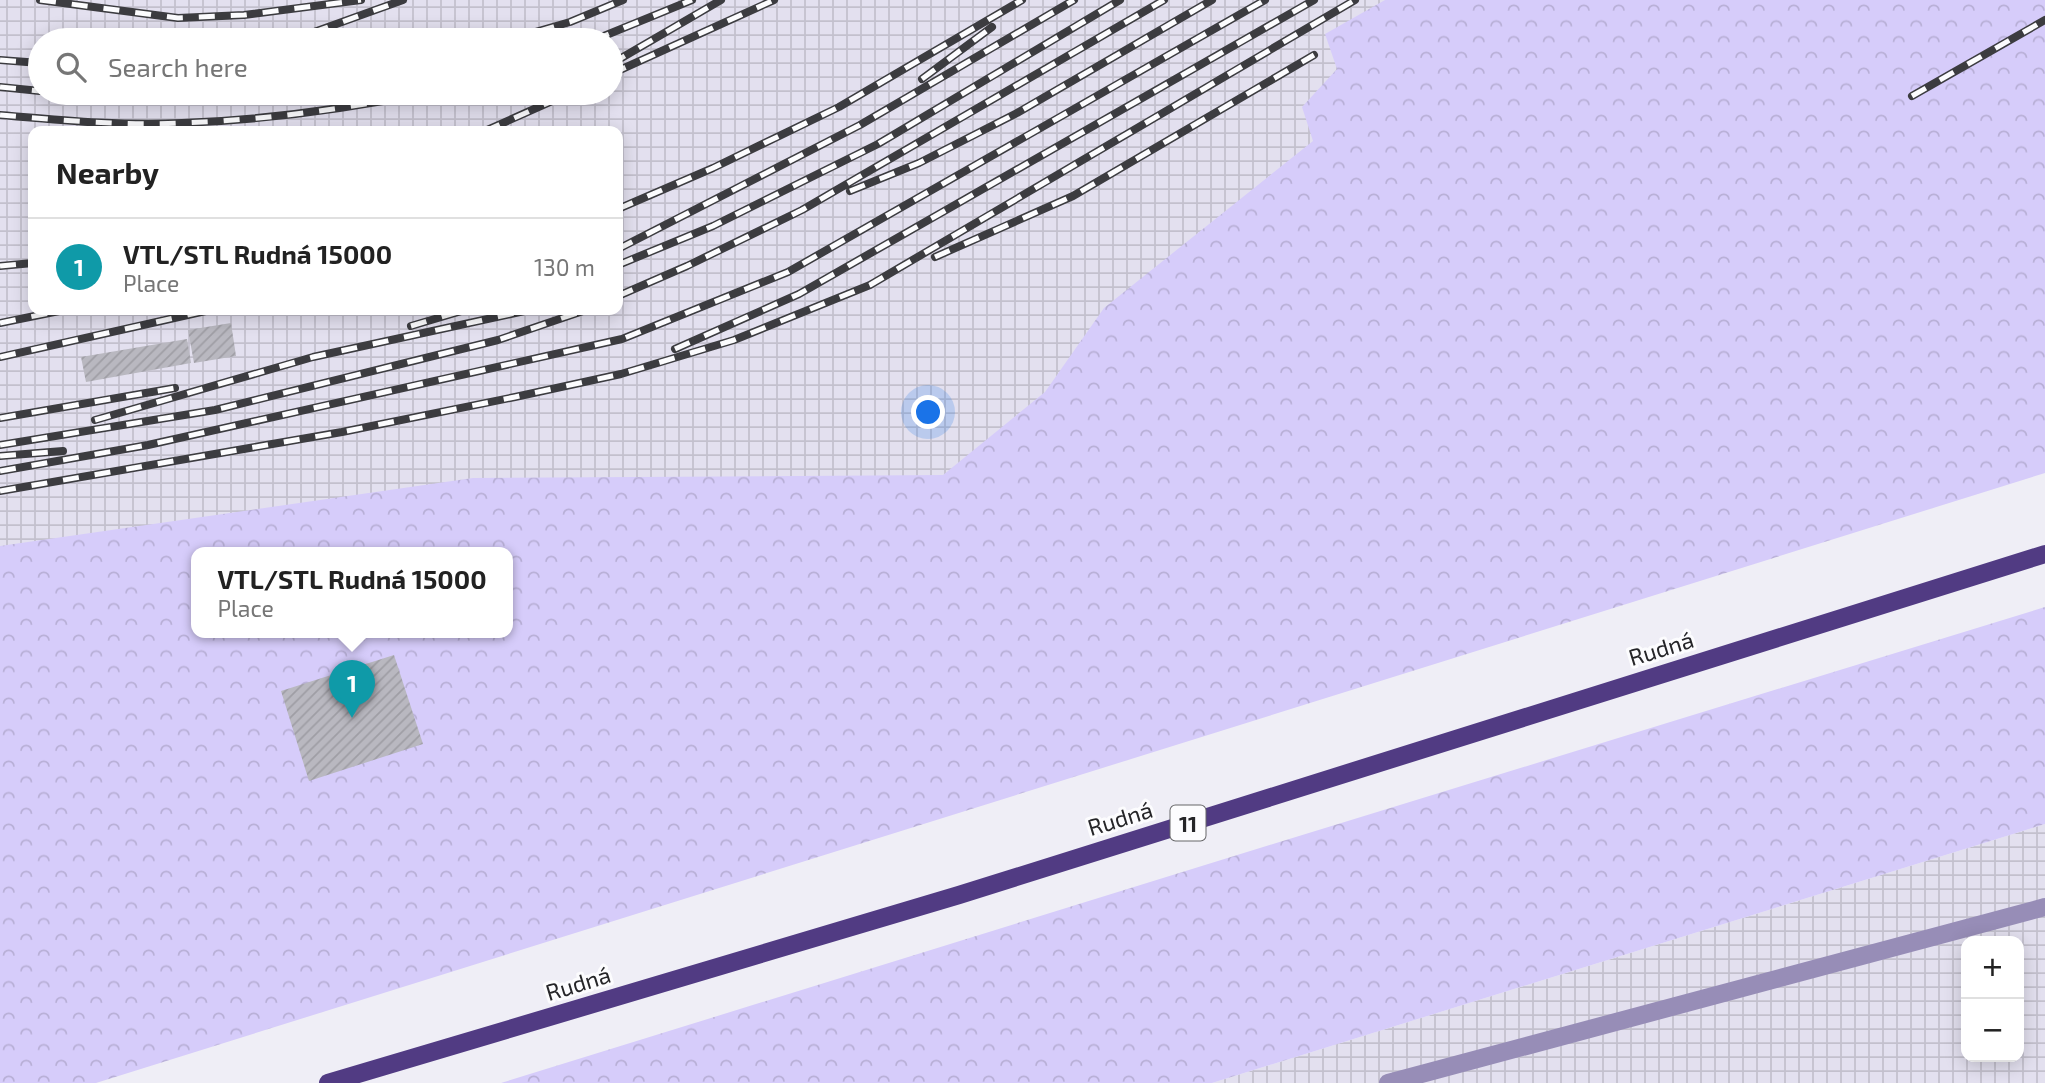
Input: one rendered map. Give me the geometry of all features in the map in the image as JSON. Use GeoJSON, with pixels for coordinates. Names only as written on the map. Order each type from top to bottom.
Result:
{"type":"FeatureCollection","features":[{"type":"Feature","properties":{"kind":"main road","name":"Rudná"},"geometry":{"type":"LineString","coordinates":[[328,1083],[959,895],[2045,554]]}},
{"type":"Feature","properties":{"kind":"lane"},"geometry":{"type":"LineString","coordinates":[[1388,1083],[2045,907]]}},
{"type":"Feature","properties":{"kind":"shaded area"},"geometry":{"type":"Polygon","coordinates":[[[0,0],[2045,0],[496,675],[0,620],[0,0]]]}},
{"type":"Feature","properties":{"kind":"shaded area"},"geometry":{"type":"Polygon","coordinates":[[[2045,824],[2045,1083],[1212,1083],[2045,824]]]}},
{"type":"Feature","properties":{"kind":"green space"},"geometry":{"type":"Polygon","coordinates":[[[1385,0],[2045,0],[2045,473],[96,1083],[0,1083],[0,546],[473,478],[943,475],[1045,392],[1104,308],[1313,141],[1302,107],[1337,69],[1325,34],[1385,0]]]}},
{"type":"Feature","properties":{"kind":"green space"},"geometry":{"type":"Polygon","coordinates":[[[2045,607],[2045,824],[1212,1083],[501,1083],[1273,844],[2045,607]]]}},
{"type":"Feature","properties":{"kind":"building"},"geometry":{"type":"Polygon","coordinates":[[[231,323],[236,356],[194,363],[188,330],[231,323]]]}},
{"type":"Feature","properties":{"kind":"building"},"geometry":{"type":"Polygon","coordinates":[[[187,339],[191,363],[86,382],[81,357],[187,339]]]}},
{"type":"Feature","properties":{"kind":"building"},"geometry":{"type":"Polygon","coordinates":[[[394,655],[423,744],[309,781],[281,691],[394,655]]]}},
{"type":"Feature","properties":{"kind":"railway"},"geometry":{"type":"LineString","coordinates":[[40,0],[178,18],[244,15],[361,0]]}},
{"type":"Feature","properties":{"kind":"railway"},"geometry":{"type":"LineString","coordinates":[[325,28],[403,0]]}},
{"type":"Feature","properties":{"kind":"railway"},"geometry":{"type":"LineString","coordinates":[[549,28],[623,0]]}},
{"type":"Feature","properties":{"kind":"railway"},"geometry":{"type":"LineString","coordinates":[[623,28],[692,0]]}},
{"type":"Feature","properties":{"kind":"railway"},"geometry":{"type":"LineString","coordinates":[[623,57],[721,0]]}},
{"type":"Feature","properties":{"kind":"railway"},"geometry":{"type":"LineString","coordinates":[[623,69],[774,0]]}},
{"type":"Feature","properties":{"kind":"railway"},"geometry":{"type":"LineString","coordinates":[[623,207],[713,168],[839,107],[1022,0]]}},
{"type":"Feature","properties":{"kind":"railway"},"geometry":{"type":"LineString","coordinates":[[623,246],[860,125],[1074,0]]}},
{"type":"Feature","properties":{"kind":"railway"},"geometry":{"type":"LineString","coordinates":[[623,263],[713,226],[878,144],[1120,0]]}},
{"type":"Feature","properties":{"kind":"railway"},"geometry":{"type":"LineString","coordinates":[[623,294],[802,210],[1164,0]]}},
{"type":"Feature","properties":{"kind":"railway"},"geometry":{"type":"LineString","coordinates":[[850,191],[919,163],[1017,113],[1212,0]]}},
{"type":"Feature","properties":{"kind":"railway"},"geometry":{"type":"LineString","coordinates":[[0,471],[148,445],[622,339],[788,272],[1265,0]]}},
{"type":"Feature","properties":{"kind":"railway"},"geometry":{"type":"LineString","coordinates":[[675,349],[799,294],[1314,0]]}},
{"type":"Feature","properties":{"kind":"railway"},"geometry":{"type":"LineString","coordinates":[[0,491],[342,432],[515,397],[621,374],[734,340],[870,285],[1355,0]]}},
{"type":"Feature","properties":{"kind":"railway"},"geometry":{"type":"LineString","coordinates":[[1912,96],[2045,20]]}},
{"type":"Feature","properties":{"kind":"railway"},"geometry":{"type":"LineString","coordinates":[[922,79],[992,27]]}},
{"type":"Feature","properties":{"kind":"railway"},"geometry":{"type":"LineString","coordinates":[[935,257],[1073,196],[1314,55]]}},
{"type":"Feature","properties":{"kind":"railway"},"geometry":{"type":"LineString","coordinates":[[0,60],[28,62]]}},
{"type":"Feature","properties":{"kind":"railway"},"geometry":{"type":"LineString","coordinates":[[0,87],[28,90]]}},
{"type":"Feature","properties":{"kind":"railway"},"geometry":{"type":"LineString","coordinates":[[0,115],[68,121],[159,124],[213,122],[358,105]]}},
{"type":"Feature","properties":{"kind":"railway"},"geometry":{"type":"LineString","coordinates":[[496,126],[543,105]]}},
{"type":"Feature","properties":{"kind":"railway"},"geometry":{"type":"LineString","coordinates":[[0,266],[28,263]]}},
{"type":"Feature","properties":{"kind":"railway"},"geometry":{"type":"LineString","coordinates":[[0,323],[39,315]]}},
{"type":"Feature","properties":{"kind":"railway"},"geometry":{"type":"LineString","coordinates":[[0,357],[188,315]]}},
{"type":"Feature","properties":{"kind":"railway"},"geometry":{"type":"LineString","coordinates":[[411,326],[448,315]]}},
{"type":"Feature","properties":{"kind":"railway"},"geometry":{"type":"LineString","coordinates":[[95,420],[313,357],[506,315]]}},
{"type":"Feature","properties":{"kind":"railway"},"geometry":{"type":"LineString","coordinates":[[0,445],[215,410],[498,340],[571,315]]}},
{"type":"Feature","properties":{"kind":"railway"},"geometry":{"type":"LineString","coordinates":[[0,418],[175,388]]}},
{"type":"Feature","properties":{"kind":"railway"},"geometry":{"type":"LineString","coordinates":[[0,456],[63,451]]}},
{"type":"Feature","properties":{"kind":"place","name":"VTL/STL Rudná 15000"},"geometry":{"type":"Point","coordinates":[352,718]}}]}
